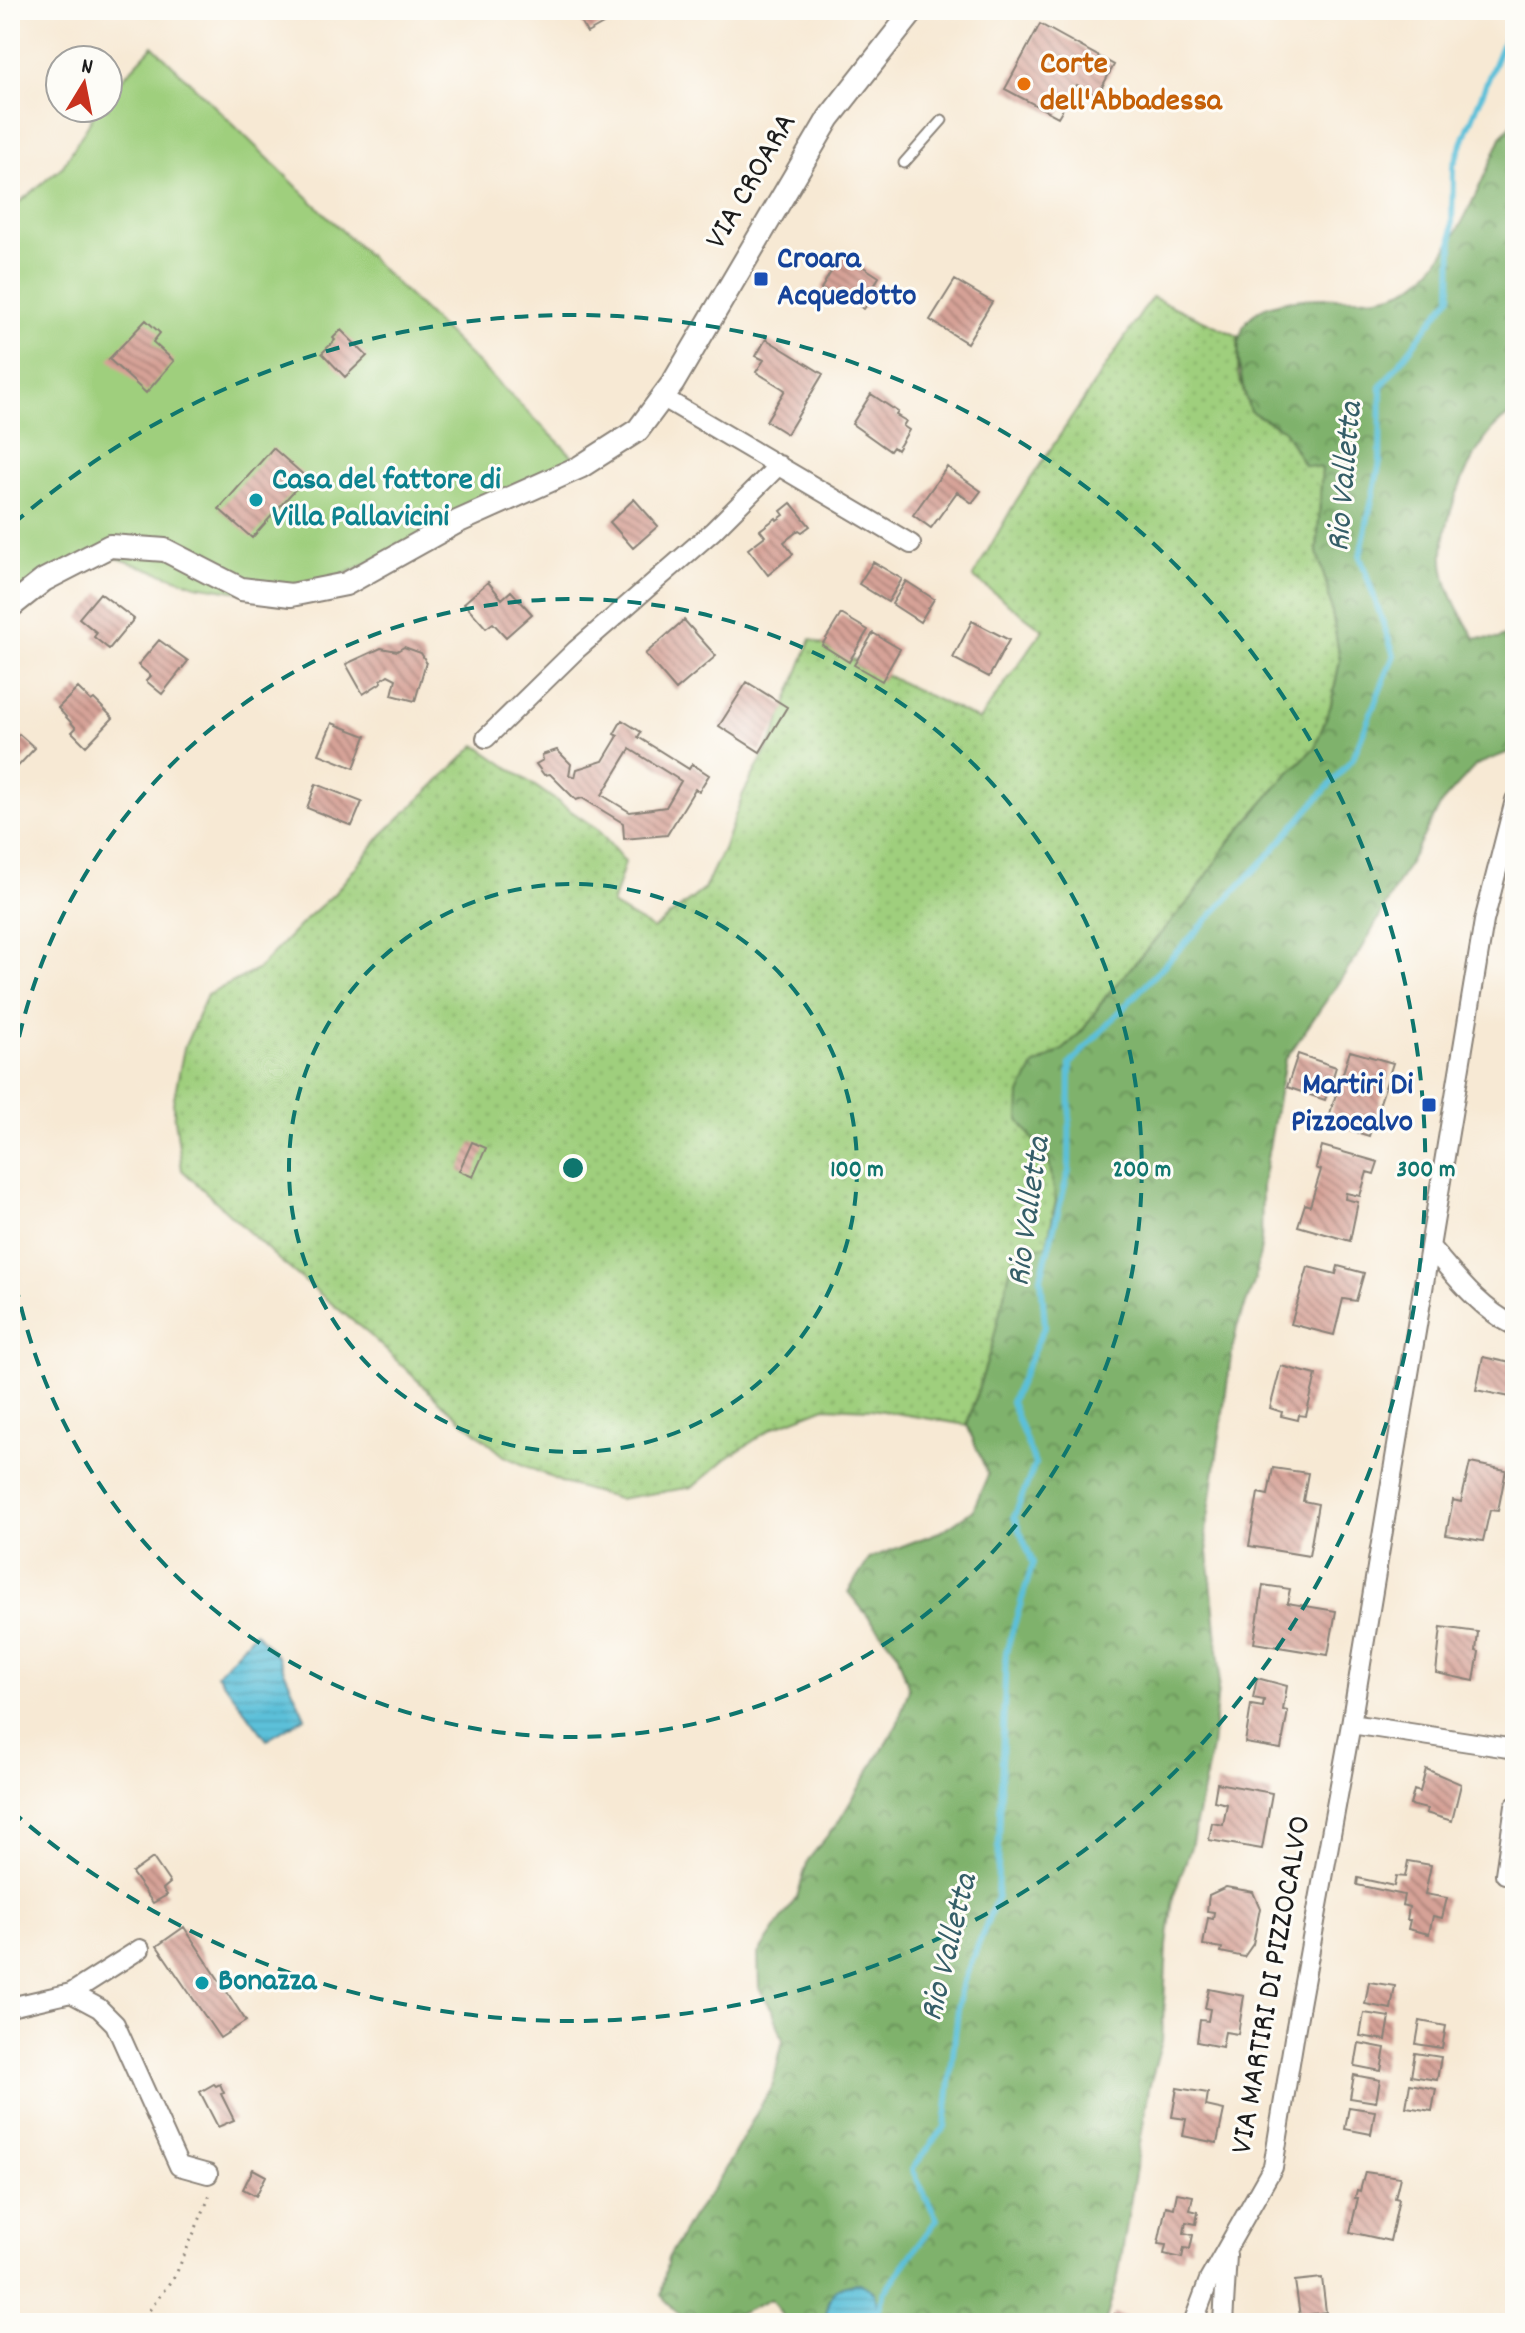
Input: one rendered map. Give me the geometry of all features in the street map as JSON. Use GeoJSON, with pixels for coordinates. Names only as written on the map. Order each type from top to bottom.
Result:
{"type":"FeatureCollection","features":[{"type":"Feature","properties":{"kind":"street","name":"VIA CROARA"},"geometry":{"type":"LineString","coordinates":[[10,607],[44,580],[110,546],[165,550],[241,589],[291,595],[346,584],[457,522],[580,467],[638,430],[662,397],[829,118],[914,10]]}},
{"type":"Feature","properties":{"kind":"street"},"geometry":{"type":"LineString","coordinates":[[662,397],[911,544]]}},
{"type":"Feature","properties":{"kind":"street"},"geometry":{"type":"LineString","coordinates":[[486,738],[576,650],[713,531],[779,465]]}},
{"type":"Feature","properties":{"kind":"street","name":"VIA MARTIRI DI PIZZOCALVO"},"geometry":{"type":"LineString","coordinates":[[1193,2323],[1209,2280],[1273,2167],[1351,1724],[1484,921],[1515,800]]}},
{"type":"Feature","properties":{"kind":"street"},"geometry":{"type":"LineString","coordinates":[[1431,1248],[1470,1293],[1494,1315],[1515,1326]]}},
{"type":"Feature","properties":{"kind":"street"},"geometry":{"type":"LineString","coordinates":[[1351,1724],[1515,1749]]}},
{"type":"Feature","properties":{"kind":"street"},"geometry":{"type":"LineString","coordinates":[[1505,1874],[1515,1806]]}},
{"type":"Feature","properties":{"kind":"street"},"geometry":{"type":"LineString","coordinates":[[10,2007],[71,1993],[140,1949]]}},
{"type":"Feature","properties":{"kind":"street"},"geometry":{"type":"LineString","coordinates":[[71,1993],[99,2008],[115,2024],[179,2166],[208,2174]]}},
{"type":"Feature","properties":{"kind":"street","name":"VIA MARTIRI DI PIZZOCALVO"},"geometry":{"type":"LineString","coordinates":[[1223,2323],[1227,2248]]}},
{"type":"Feature","properties":{"kind":"lane"},"geometry":{"type":"LineString","coordinates":[[904,163],[942,120]]}},
{"type":"Feature","properties":{"kind":"path"},"geometry":{"type":"LineString","coordinates":[[140,2323],[176,2274],[209,2198],[208,2174]]}},
{"type":"Feature","properties":{"kind":"green space"},"geometry":{"type":"Polygon","coordinates":[[[153,46],[582,465],[340,576],[277,598],[196,585],[117,558],[76,568],[10,598],[10,210],[63,166],[88,124],[124,124],[124,77],[153,46]]]}},
{"type":"Feature","properties":{"kind":"green space"},"geometry":{"type":"Polygon","coordinates":[[[1515,122],[1515,412],[1500,422],[1473,459],[1452,506],[1443,552],[1449,588],[1475,638],[1498,639],[1515,631],[1515,745],[1514,750],[1476,765],[1441,804],[1362,949],[1285,1060],[1262,1186],[1261,1247],[1255,1280],[1237,1327],[1206,1532],[1220,1669],[1212,1748],[1191,1847],[1173,1898],[1162,2041],[1149,2088],[1118,2278],[1105,2323],[787,2323],[771,2299],[749,2310],[713,2321],[690,2319],[676,2312],[661,2295],[668,2258],[719,2180],[773,2084],[783,2040],[773,2011],[759,1988],[758,1954],[797,1897],[808,1860],[839,1821],[897,1725],[909,1689],[897,1652],[848,1592],[870,1558],[942,1531],[973,1510],[988,1475],[967,1425],[991,1349],[1014,1254],[1047,1245],[1056,1201],[1049,1161],[1019,1120],[1020,1094],[1034,1066],[1064,1049],[1083,1030],[1106,996],[1191,899],[1230,841],[1315,747],[1331,705],[1340,660],[1328,589],[1317,552],[1322,468],[1304,465],[1284,430],[1250,411],[1242,380],[1240,335],[1248,320],[1261,310],[1279,303],[1382,296],[1408,288],[1423,277],[1452,241],[1503,133],[1515,122]]]}},
{"type":"Feature","properties":{"kind":"green space"},"geometry":{"type":"Polygon","coordinates":[[[1152,297],[1238,336],[1238,374],[1250,411],[1284,430],[1304,465],[1322,468],[1317,552],[1328,589],[1340,660],[1331,705],[1315,747],[1230,841],[1191,899],[1106,996],[1083,1030],[1064,1049],[1034,1066],[1019,1120],[1049,1161],[1056,1201],[1047,1245],[991,1349],[967,1425],[871,1409],[825,1407],[774,1427],[726,1459],[693,1487],[618,1499],[563,1483],[504,1456],[438,1400],[371,1336],[279,1260],[182,1170],[173,1103],[184,1048],[207,995],[257,970],[334,894],[382,835],[476,745],[597,829],[625,862],[612,905],[653,929],[704,889],[724,847],[743,794],[773,738],[811,639],[979,720],[1043,630],[973,577],[1016,501],[1152,297]]]}},
{"type":"Feature","properties":{"kind":"water"},"geometry":{"type":"Polygon","coordinates":[[[255,1632],[278,1657],[305,1717],[267,1740],[217,1674],[255,1632]]]}},
{"type":"Feature","properties":{"kind":"water"},"geometry":{"type":"Polygon","coordinates":[[[860,2283],[875,2292],[878,2309],[876,2323],[824,2323],[837,2289],[860,2283]]]}},
{"type":"Feature","properties":{"kind":"building"},"geometry":{"type":"Polygon","coordinates":[[[574,10],[606,10],[612,19],[587,33],[574,10]]]}},
{"type":"Feature","properties":{"kind":"building"},"geometry":{"type":"Polygon","coordinates":[[[1040,24],[1114,65],[1097,96],[1077,85],[1058,117],[1005,89],[1040,24]]]}},
{"type":"Feature","properties":{"kind":"building"},"geometry":{"type":"Polygon","coordinates":[[[842,253],[879,277],[864,309],[839,294],[836,298],[821,289],[842,253]]]}},
{"type":"Feature","properties":{"kind":"building"},"geometry":{"type":"Polygon","coordinates":[[[955,280],[992,302],[967,343],[930,320],[955,280]]]}},
{"type":"Feature","properties":{"kind":"building"},"geometry":{"type":"Polygon","coordinates":[[[146,320],[160,333],[153,342],[174,361],[146,393],[109,359],[146,320]]]}},
{"type":"Feature","properties":{"kind":"building"},"geometry":{"type":"Polygon","coordinates":[[[341,330],[367,356],[345,377],[322,353],[341,330]]]}},
{"type":"Feature","properties":{"kind":"building"},"geometry":{"type":"Polygon","coordinates":[[[766,339],[823,374],[787,434],[766,421],[785,390],[756,372],[764,360],[756,356],[766,339]]]}},
{"type":"Feature","properties":{"kind":"building"},"geometry":{"type":"Polygon","coordinates":[[[871,394],[906,421],[903,426],[909,430],[897,450],[893,447],[890,451],[852,424],[871,394]]]}},
{"type":"Feature","properties":{"kind":"building","name":"Casa del fattore di Villa Pallavicini"},"geometry":{"type":"Polygon","coordinates":[[[273,448],[306,477],[252,538],[219,509],[273,448]]]}},
{"type":"Feature","properties":{"kind":"building"},"geometry":{"type":"Polygon","coordinates":[[[947,467],[981,491],[972,503],[957,492],[931,528],[913,515],[947,467]]]}},
{"type":"Feature","properties":{"kind":"building"},"geometry":{"type":"Polygon","coordinates":[[[634,499],[658,526],[633,548],[610,522],[634,499]]]}},
{"type":"Feature","properties":{"kind":"building"},"geometry":{"type":"Polygon","coordinates":[[[791,503],[810,526],[784,542],[793,554],[768,575],[748,549],[765,536],[760,530],[784,515],[781,511],[791,503]]]}},
{"type":"Feature","properties":{"kind":"building"},"geometry":{"type":"Polygon","coordinates":[[[873,562],[902,579],[888,602],[859,584],[873,562]]]}},
{"type":"Feature","properties":{"kind":"building"},"geometry":{"type":"Polygon","coordinates":[[[906,581],[934,599],[920,622],[892,604],[906,581]]]}},
{"type":"Feature","properties":{"kind":"building"},"geometry":{"type":"Polygon","coordinates":[[[488,582],[502,599],[511,591],[532,614],[506,637],[493,623],[486,628],[464,603],[488,582]]]}},
{"type":"Feature","properties":{"kind":"building"},"geometry":{"type":"Polygon","coordinates":[[[100,593],[134,619],[109,649],[94,637],[97,633],[79,618],[100,593]]]}},
{"type":"Feature","properties":{"kind":"building"},"geometry":{"type":"Polygon","coordinates":[[[841,614],[868,630],[849,662],[822,645],[841,614]]]}},
{"type":"Feature","properties":{"kind":"building"},"geometry":{"type":"Polygon","coordinates":[[[684,620],[716,656],[676,690],[645,654],[684,620]]]}},
{"type":"Feature","properties":{"kind":"building"},"geometry":{"type":"Polygon","coordinates":[[[972,621],[1009,640],[989,677],[953,658],[972,621]]]}},
{"type":"Feature","properties":{"kind":"building"},"geometry":{"type":"Polygon","coordinates":[[[873,633],[900,649],[882,681],[854,665],[873,633]]]}},
{"type":"Feature","properties":{"kind":"building"},"geometry":{"type":"Polygon","coordinates":[[[159,640],[188,661],[162,694],[146,681],[151,676],[138,665],[159,640]]]}},
{"type":"Feature","properties":{"kind":"building"},"geometry":{"type":"Polygon","coordinates":[[[404,647],[421,653],[426,662],[415,701],[392,695],[396,679],[388,675],[363,694],[346,664],[381,648],[397,651],[404,647]]]}},
{"type":"Feature","properties":{"kind":"building"},"geometry":{"type":"Polygon","coordinates":[[[747,682],[787,707],[760,752],[719,726],[747,682]]]}},
{"type":"Feature","properties":{"kind":"building"},"geometry":{"type":"Polygon","coordinates":[[[78,688],[113,718],[86,746],[72,732],[76,728],[58,708],[78,688]]]}},
{"type":"Feature","properties":{"kind":"building"},"geometry":{"type":"Polygon","coordinates":[[[622,720],[641,732],[638,737],[689,769],[692,764],[709,775],[699,791],[695,789],[667,835],[624,839],[623,823],[582,798],[576,800],[550,774],[544,775],[536,764],[543,760],[542,755],[557,750],[571,764],[569,775],[575,777],[577,769],[603,761],[618,736],[614,734],[622,720]],[[630,749],[602,795],[630,812],[666,807],[681,781],[630,749]]]}},
{"type":"Feature","properties":{"kind":"building"},"geometry":{"type":"Polygon","coordinates":[[[332,723],[366,736],[354,768],[319,754],[332,723]]]}},
{"type":"Feature","properties":{"kind":"building"},"geometry":{"type":"Polygon","coordinates":[[[10,734],[15,739],[19,734],[35,748],[10,775],[10,734]]]}},
{"type":"Feature","properties":{"kind":"building"},"geometry":{"type":"Polygon","coordinates":[[[316,784],[362,802],[352,826],[307,808],[316,784]]]}},
{"type":"Feature","properties":{"kind":"building"},"geometry":{"type":"Polygon","coordinates":[[[1350,1051],[1393,1063],[1369,1136],[1327,1123],[1336,1094],[1328,1091],[1325,1100],[1287,1087],[1298,1054],[1336,1067],[1333,1077],[1341,1079],[1350,1051]]]}},
{"type":"Feature","properties":{"kind":"building"},"geometry":{"type":"Polygon","coordinates":[[[472,1142],[486,1148],[473,1177],[459,1171],[472,1142]]]}},
{"type":"Feature","properties":{"kind":"building"},"geometry":{"type":"Polygon","coordinates":[[[1322,1146],[1378,1162],[1374,1174],[1367,1172],[1360,1196],[1346,1193],[1345,1199],[1358,1202],[1350,1241],[1298,1226],[1305,1204],[1310,1206],[1321,1170],[1316,1168],[1322,1146]]]}},
{"type":"Feature","properties":{"kind":"building"},"geometry":{"type":"Polygon","coordinates":[[[1338,1266],[1364,1273],[1356,1301],[1343,1299],[1334,1335],[1291,1324],[1308,1267],[1336,1274],[1338,1266]]]}},
{"type":"Feature","properties":{"kind":"building"},"geometry":{"type":"Polygon","coordinates":[[[1483,1357],[1515,1364],[1515,1398],[1476,1390],[1483,1357]]]}},
{"type":"Feature","properties":{"kind":"building"},"geometry":{"type":"Polygon","coordinates":[[[1281,1366],[1316,1375],[1306,1416],[1299,1415],[1298,1420],[1281,1416],[1282,1412],[1270,1408],[1281,1366]]]}},
{"type":"Feature","properties":{"kind":"building"},"geometry":{"type":"Polygon","coordinates":[[[1470,1463],[1506,1470],[1498,1511],[1490,1510],[1483,1541],[1446,1535],[1453,1500],[1461,1502],[1470,1463]]]}},
{"type":"Feature","properties":{"kind":"building"},"geometry":{"type":"Polygon","coordinates":[[[1273,1468],[1308,1473],[1303,1501],[1318,1504],[1309,1556],[1249,1546],[1258,1493],[1268,1495],[1273,1468]]]}},
{"type":"Feature","properties":{"kind":"building"},"geometry":{"type":"Polygon","coordinates":[[[1263,1585],[1290,1589],[1287,1603],[1336,1611],[1328,1655],[1254,1643],[1263,1585]]]}},
{"type":"Feature","properties":{"kind":"building"},"geometry":{"type":"Polygon","coordinates":[[[1441,1627],[1478,1632],[1476,1651],[1479,1652],[1474,1681],[1436,1673],[1441,1627]]]}},
{"type":"Feature","properties":{"kind":"building"},"geometry":{"type":"Polygon","coordinates":[[[1257,1678],[1287,1686],[1283,1710],[1288,1711],[1281,1749],[1245,1743],[1251,1705],[1263,1707],[1264,1700],[1253,1698],[1257,1678]]]}},
{"type":"Feature","properties":{"kind":"building"},"geometry":{"type":"Polygon","coordinates":[[[1426,1769],[1461,1784],[1452,1821],[1410,1805],[1414,1790],[1420,1792],[1426,1769]]]}},
{"type":"Feature","properties":{"kind":"building"},"geometry":{"type":"Polygon","coordinates":[[[1217,1783],[1272,1793],[1262,1849],[1209,1840],[1212,1823],[1223,1825],[1227,1804],[1214,1801],[1217,1783]]]}},
{"type":"Feature","properties":{"kind":"building"},"geometry":{"type":"Polygon","coordinates":[[[153,1858],[170,1883],[163,1889],[167,1895],[153,1903],[132,1873],[153,1858]]]}},
{"type":"Feature","properties":{"kind":"building"},"geometry":{"type":"Polygon","coordinates":[[[1408,1861],[1431,1865],[1425,1894],[1447,1898],[1442,1918],[1433,1916],[1429,1934],[1408,1929],[1409,1907],[1402,1905],[1404,1895],[1357,1885],[1358,1878],[1394,1886],[1396,1876],[1405,1877],[1408,1861]]]}},
{"type":"Feature","properties":{"kind":"building"},"geometry":{"type":"Polygon","coordinates":[[[1226,1887],[1253,1892],[1260,1908],[1253,1944],[1244,1957],[1221,1952],[1222,1948],[1203,1945],[1208,1918],[1213,1919],[1214,1912],[1207,1911],[1209,1895],[1226,1887]]]}},
{"type":"Feature","properties":{"kind":"building","name":"Bonazza"},"geometry":{"type":"Polygon","coordinates":[[[184,1927],[246,2021],[220,2038],[157,1946],[184,1927]]]}},
{"type":"Feature","properties":{"kind":"building"},"geometry":{"type":"Polygon","coordinates":[[[1369,1982],[1395,1986],[1391,2009],[1365,2004],[1369,1982]]]}},
{"type":"Feature","properties":{"kind":"building"},"geometry":{"type":"Polygon","coordinates":[[[1209,1989],[1244,1996],[1238,2034],[1225,2032],[1222,2047],[1197,2042],[1200,2020],[1208,2021],[1210,2009],[1205,2008],[1209,1989]]]}},
{"type":"Feature","properties":{"kind":"building"},"geometry":{"type":"Polygon","coordinates":[[[1364,2013],[1390,2017],[1386,2040],[1360,2036],[1364,2013]]]}},
{"type":"Feature","properties":{"kind":"building"},"geometry":{"type":"Polygon","coordinates":[[[1420,2021],[1446,2026],[1442,2048],[1416,2044],[1420,2021]]]}},
{"type":"Feature","properties":{"kind":"building"},"geometry":{"type":"Polygon","coordinates":[[[1359,2043],[1385,2048],[1381,2071],[1355,2066],[1359,2043]]]}},
{"type":"Feature","properties":{"kind":"building"},"geometry":{"type":"Polygon","coordinates":[[[1415,2053],[1441,2057],[1437,2080],[1411,2076],[1415,2053]]]}},
{"type":"Feature","properties":{"kind":"building"},"geometry":{"type":"Polygon","coordinates":[[[1354,2075],[1380,2080],[1376,2102],[1350,2098],[1354,2075]]]}},
{"type":"Feature","properties":{"kind":"building"},"geometry":{"type":"Polygon","coordinates":[[[220,2084],[224,2093],[221,2094],[234,2120],[218,2127],[200,2092],[220,2084]]]}},
{"type":"Feature","properties":{"kind":"building"},"geometry":{"type":"Polygon","coordinates":[[[1410,2084],[1436,2089],[1432,2111],[1406,2107],[1410,2084]]]}},
{"type":"Feature","properties":{"kind":"building"},"geometry":{"type":"Polygon","coordinates":[[[1177,2088],[1208,2093],[1206,2106],[1224,2110],[1217,2143],[1183,2136],[1186,2119],[1172,2117],[1177,2088]]]}},
{"type":"Feature","properties":{"kind":"building"},"geometry":{"type":"Polygon","coordinates":[[[1349,2107],[1375,2111],[1371,2134],[1345,2129],[1349,2107]]]}},
{"type":"Feature","properties":{"kind":"building"},"geometry":{"type":"Polygon","coordinates":[[[253,2169],[266,2176],[256,2196],[243,2189],[253,2169]]]}},
{"type":"Feature","properties":{"kind":"building"},"geometry":{"type":"Polygon","coordinates":[[[1365,2172],[1400,2177],[1395,2198],[1399,2199],[1390,2241],[1350,2232],[1357,2190],[1360,2191],[1365,2172]]]}},
{"type":"Feature","properties":{"kind":"building"},"geometry":{"type":"Polygon","coordinates":[[[1177,2193],[1193,2196],[1190,2210],[1198,2212],[1196,2224],[1186,2222],[1184,2233],[1193,2235],[1190,2249],[1184,2248],[1182,2258],[1164,2254],[1166,2245],[1158,2244],[1166,2206],[1174,2208],[1177,2193]]]}},
{"type":"Feature","properties":{"kind":"building"},"geometry":{"type":"Polygon","coordinates":[[[1322,2278],[1326,2312],[1300,2316],[1295,2281],[1322,2278]]]}},
{"type":"Feature","properties":{"kind":"building"},"geometry":{"type":"Polygon","coordinates":[[[1114,2314],[1151,2322],[1151,2323],[1112,2323],[1114,2314]]]}},
{"type":"Feature","properties":{"kind":"waterway","name":"Rio Valletta"},"geometry":{"type":"LineString","coordinates":[[874,2323],[884,2293],[937,2219],[912,2169],[945,2127],[960,1991],[997,1897],[1006,1652],[1033,1563],[1014,1517],[1035,1464],[1011,1402],[1045,1325],[1041,1277],[1069,1170],[1070,1064],[1267,857],[1353,758],[1394,655],[1360,556],[1380,462],[1381,387],[1451,296],[1453,166],[1515,13]]}},
{"type":"Feature","properties":{"kind":"place","name":"Corte dell'Abbadessa"},"geometry":{"type":"Point","coordinates":[1024,84]}},
{"type":"Feature","properties":{"kind":"place","name":"Croara Acquedotto"},"geometry":{"type":"Point","coordinates":[761,279]}},
{"type":"Feature","properties":{"kind":"place","name":"Casa del fattore di Villa Pallavicini"},"geometry":{"type":"Point","coordinates":[256,500]}},
{"type":"Feature","properties":{"kind":"place","name":"Martiri Di Pizzocalvo"},"geometry":{"type":"Point","coordinates":[1429,1105]}},
{"type":"Feature","properties":{"kind":"place","name":"Bonazza"},"geometry":{"type":"Point","coordinates":[202,1983]}}]}
